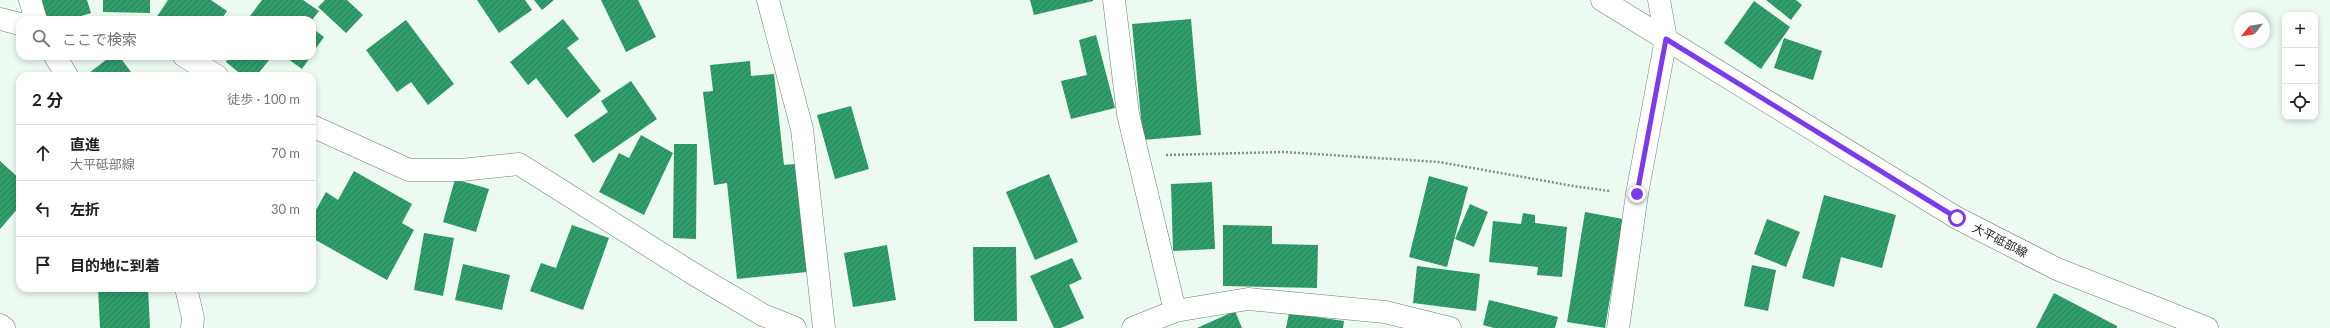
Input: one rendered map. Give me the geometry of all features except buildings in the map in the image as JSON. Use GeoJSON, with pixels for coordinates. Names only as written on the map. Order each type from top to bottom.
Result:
{"type":"FeatureCollection","features":[{"type":"Feature","properties":{"kind":"street"},"geometry":{"type":"LineString","coordinates":[[30,0],[35,16]]}},
{"type":"Feature","properties":{"kind":"street"},"geometry":{"type":"LineString","coordinates":[[768,0],[802,129],[824,328]]}},
{"type":"Feature","properties":{"kind":"street"},"geometry":{"type":"LineString","coordinates":[[1114,0],[1128,114],[1175,311]]}},
{"type":"Feature","properties":{"kind":"street","name":"大平砥部線"},"geometry":{"type":"LineString","coordinates":[[1602,0],[1957,218],[2057,269],[2203,327]]}},
{"type":"Feature","properties":{"kind":"street"},"geometry":{"type":"LineString","coordinates":[[1618,328],[1637,194],[1666,39],[1659,0]]}},
{"type":"Feature","properties":{"kind":"street"},"geometry":{"type":"LineString","coordinates":[[0,19],[16,23]]}},
{"type":"Feature","properties":{"kind":"street"},"geometry":{"type":"LineString","coordinates":[[57,60],[65,72]]}},
{"type":"Feature","properties":{"kind":"street"},"geometry":{"type":"LineString","coordinates":[[191,60],[210,72]]}},
{"type":"Feature","properties":{"kind":"street"},"geometry":{"type":"LineString","coordinates":[[316,128],[409,170],[462,170],[519,164],[763,315],[795,328]]}},
{"type":"Feature","properties":{"kind":"street"},"geometry":{"type":"LineString","coordinates":[[187,292],[193,318],[192,328]]}},
{"type":"Feature","properties":{"kind":"street"},"geometry":{"type":"LineString","coordinates":[[1133,328],[1175,311],[1248,299],[1385,312],[1450,328]]}},
{"type":"Feature","properties":{"kind":"street"},"geometry":{"type":"LineString","coordinates":[[0,325],[4,328]]}},
{"type":"Feature","properties":{"kind":"path"},"geometry":{"type":"LineString","coordinates":[[1138,156],[1284,152],[1439,162],[1578,187],[1637,194]]}},
{"type":"Feature","properties":{"kind":"route"},"geometry":{"type":"LineString","coordinates":[[1637,194],[1666,39],[1957,218]]}}]}
